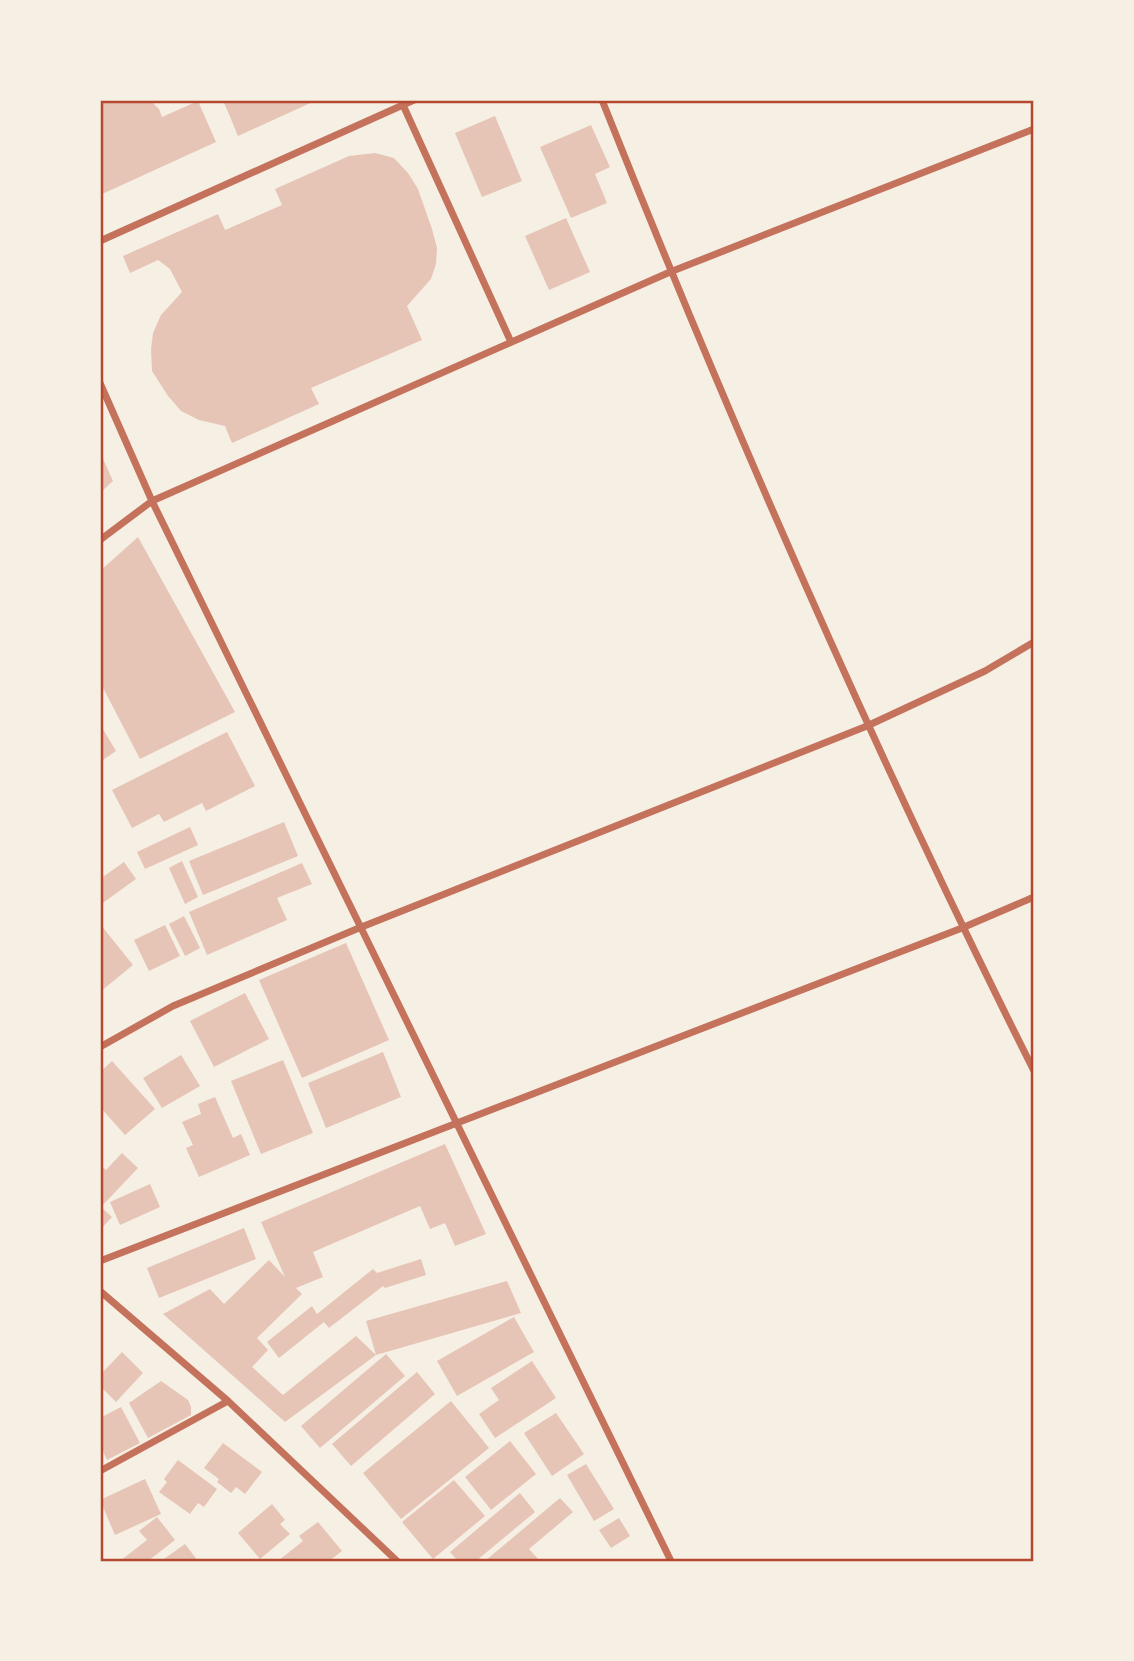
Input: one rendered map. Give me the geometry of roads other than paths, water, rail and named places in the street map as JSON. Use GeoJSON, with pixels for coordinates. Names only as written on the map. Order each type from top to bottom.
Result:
{"type":"FeatureCollection","features":[{"type":"Feature","properties":{"kind":"street"},"geometry":{"type":"LineString","coordinates":[[100,241],[414,100]]}},
{"type":"Feature","properties":{"kind":"street"},"geometry":{"type":"LineString","coordinates":[[602,100],[670,272],[867,726],[962,928],[1034,1071]]}},
{"type":"Feature","properties":{"kind":"street"},"geometry":{"type":"LineString","coordinates":[[403,105],[511,342]]}},
{"type":"Feature","properties":{"kind":"street"},"geometry":{"type":"LineString","coordinates":[[100,540],[152,501],[670,272],[1034,129]]}},
{"type":"Feature","properties":{"kind":"street"},"geometry":{"type":"LineString","coordinates":[[100,383],[152,501],[671,1561]]}},
{"type":"Feature","properties":{"kind":"street"},"geometry":{"type":"LineString","coordinates":[[100,1047],[173,1006],[359,928],[867,726],[985,671],[1034,642]]}},
{"type":"Feature","properties":{"kind":"street"},"geometry":{"type":"LineString","coordinates":[[100,1261],[962,928],[1034,897]]}},
{"type":"Feature","properties":{"kind":"street"},"geometry":{"type":"LineString","coordinates":[[100,1291],[228,1401],[397,1561]]}},
{"type":"Feature","properties":{"kind":"street"},"geometry":{"type":"LineString","coordinates":[[100,1471],[228,1401]]}}]}
